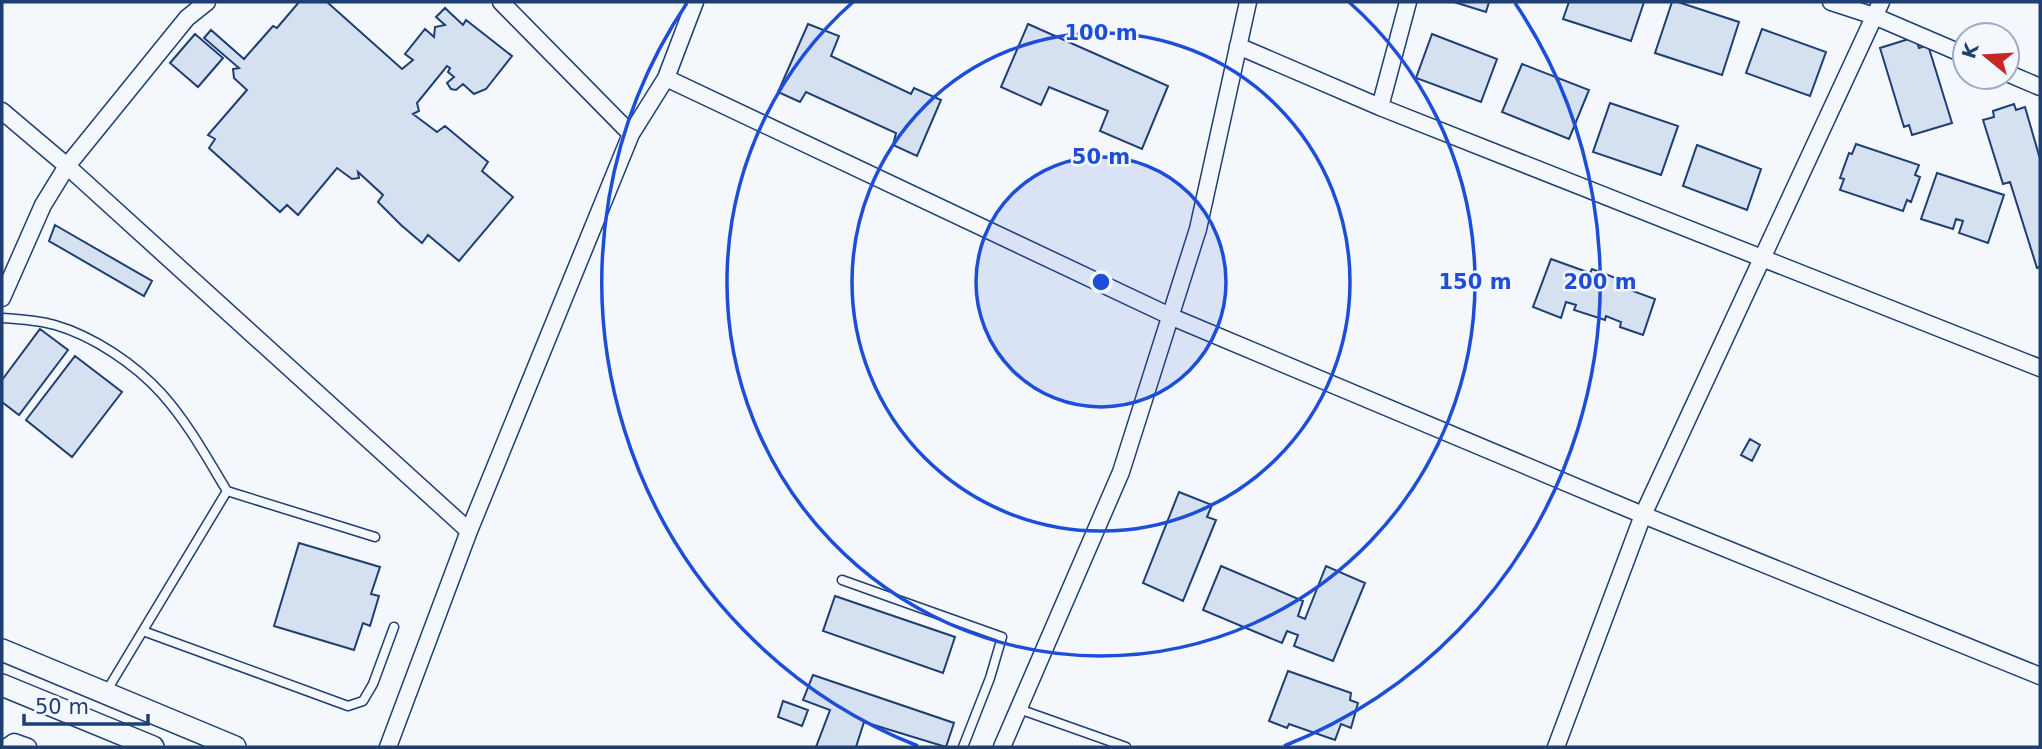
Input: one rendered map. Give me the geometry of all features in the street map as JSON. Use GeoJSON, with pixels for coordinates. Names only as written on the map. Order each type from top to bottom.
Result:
{"type":"FeatureCollection","features":[{"type":"Feature","properties":{"kind":"main road"},"geometry":{"type":"LineString","coordinates":[[2,650],[104,695],[235,747]]}},
{"type":"Feature","properties":{"kind":"main road"},"geometry":{"type":"LineString","coordinates":[[2,685],[153,747]]}},
{"type":"Feature","properties":{"kind":"street"},"geometry":{"type":"LineString","coordinates":[[2,298],[43,205],[67,166],[187,19],[207,2]]}},
{"type":"Feature","properties":{"kind":"street"},"geometry":{"type":"LineString","coordinates":[[501,2],[631,134]]}},
{"type":"Feature","properties":{"kind":"street"},"geometry":{"type":"LineString","coordinates":[[388,747],[469,531],[631,134],[666,78],[695,2]]}},
{"type":"Feature","properties":{"kind":"street"},"geometry":{"type":"LineString","coordinates":[[1002,747],[1121,472],[1198,229],[1248,2]]}},
{"type":"Feature","properties":{"kind":"street"},"geometry":{"type":"LineString","coordinates":[[1380,107],[1408,2]]}},
{"type":"Feature","properties":{"kind":"street"},"geometry":{"type":"LineString","coordinates":[[1831,2],[1877,9],[1951,48]]}},
{"type":"Feature","properties":{"kind":"street"},"geometry":{"type":"LineString","coordinates":[[1556,747],[1643,515],[1877,9]]}},
{"type":"Feature","properties":{"kind":"street"},"geometry":{"type":"LineString","coordinates":[[1238,46],[1380,107],[2040,368]]}},
{"type":"Feature","properties":{"kind":"street"},"geometry":{"type":"LineString","coordinates":[[666,78],[1172,317],[1643,515],[2040,676]]}},
{"type":"Feature","properties":{"kind":"street"},"geometry":{"type":"LineString","coordinates":[[2021,79],[2040,87]]}},
{"type":"Feature","properties":{"kind":"street"},"geometry":{"type":"LineString","coordinates":[[2,111],[67,166],[469,531]]}},
{"type":"Feature","properties":{"kind":"street"},"geometry":{"type":"LineString","coordinates":[[7,747],[14,742],[28,747]]}},
{"type":"Feature","properties":{"kind":"lane"},"geometry":{"type":"LineString","coordinates":[[2,318],[56,325],[108,350],[138,372],[161,394],[195,439],[227,492],[374,537]]}},
{"type":"Feature","properties":{"kind":"lane"},"geometry":{"type":"LineString","coordinates":[[104,695],[227,492]]}},
{"type":"Feature","properties":{"kind":"lane"},"geometry":{"type":"LineString","coordinates":[[842,580],[1002,638],[990,678],[963,747]]}},
{"type":"Feature","properties":{"kind":"lane"},"geometry":{"type":"LineString","coordinates":[[143,631],[348,706],[363,701],[373,684],[394,627]]}},
{"type":"Feature","properties":{"kind":"lane"},"geometry":{"type":"LineString","coordinates":[[1019,709],[1126,747]]}},
{"type":"Feature","properties":{"kind":"building"},"geometry":{"type":"Polygon","coordinates":[[[299,2],[327,2],[402,69],[413,60],[405,54],[425,29],[434,37],[435,27],[445,25],[436,17],[445,8],[463,25],[466,20],[512,56],[486,89],[474,94],[463,84],[456,90],[451,89],[447,83],[454,77],[448,72],[450,68],[447,66],[417,103],[419,111],[413,114],[437,132],[445,126],[488,162],[482,171],[513,197],[459,261],[428,235],[422,243],[401,225],[378,202],[383,195],[358,172],[359,178],[352,179],[337,168],[298,215],[287,205],[280,212],[209,148],[215,139],[208,135],[247,90],[234,78],[233,69],[239,68],[204,38],[211,30],[244,59],[273,26],[277,28],[299,2]]]}},
{"type":"Feature","properties":{"kind":"building"},"geometry":{"type":"Polygon","coordinates":[[[1454,2],[1489,2],[1486,12],[1454,2]]]}},
{"type":"Feature","properties":{"kind":"building"},"geometry":{"type":"Polygon","coordinates":[[[1569,2],[1644,2],[1631,41],[1563,19],[1569,2]]]}},
{"type":"Feature","properties":{"kind":"building"},"geometry":{"type":"Polygon","coordinates":[[[1672,2],[1739,22],[1722,75],[1655,53],[1672,2]]]}},
{"type":"Feature","properties":{"kind":"building"},"geometry":{"type":"Polygon","coordinates":[[[808,24],[839,36],[831,56],[911,94],[914,88],[941,100],[917,156],[893,145],[896,133],[806,92],[800,102],[778,92],[808,24]]]}},
{"type":"Feature","properties":{"kind":"building"},"geometry":{"type":"Polygon","coordinates":[[[1028,24],[1168,86],[1142,149],[1100,131],[1108,111],[1049,87],[1041,105],[1001,87],[1028,24]]]}},
{"type":"Feature","properties":{"kind":"building"},"geometry":{"type":"Polygon","coordinates":[[[1762,29],[1826,52],[1810,96],[1746,73],[1762,29]]]}},
{"type":"Feature","properties":{"kind":"building"},"geometry":{"type":"Polygon","coordinates":[[[195,34],[223,58],[198,87],[170,63],[195,34]]]}},
{"type":"Feature","properties":{"kind":"building"},"geometry":{"type":"Polygon","coordinates":[[[1432,34],[1497,59],[1481,102],[1416,78],[1432,34]]]}},
{"type":"Feature","properties":{"kind":"building"},"geometry":{"type":"Polygon","coordinates":[[[1915,37],[1919,48],[1928,45],[1952,123],[1912,135],[1909,125],[1904,127],[1880,48],[1915,37]]]}},
{"type":"Feature","properties":{"kind":"building"},"geometry":{"type":"Polygon","coordinates":[[[1522,64],[1589,90],[1569,139],[1502,112],[1522,64]]]}},
{"type":"Feature","properties":{"kind":"building"},"geometry":{"type":"Polygon","coordinates":[[[1610,103],[1678,126],[1661,175],[1593,152],[1610,103]]]}},
{"type":"Feature","properties":{"kind":"building"},"geometry":{"type":"Polygon","coordinates":[[[2014,104],[2016,110],[2025,107],[2040,159],[2040,267],[2037,268],[2010,182],[2003,184],[1983,120],[1994,117],[1993,111],[2014,104]]]}},
{"type":"Feature","properties":{"kind":"building"},"geometry":{"type":"Polygon","coordinates":[[[1856,144],[1919,165],[1915,175],[1920,177],[1911,202],[1907,200],[1903,211],[1840,190],[1844,179],[1840,178],[1849,153],[1852,154],[1856,144]]]}},
{"type":"Feature","properties":{"kind":"building"},"geometry":{"type":"Polygon","coordinates":[[[1697,145],[1761,169],[1747,210],[1683,186],[1697,145]]]}},
{"type":"Feature","properties":{"kind":"building"},"geometry":{"type":"Polygon","coordinates":[[[1937,173],[2004,195],[1988,243],[1959,233],[1963,221],[1956,219],[1953,229],[1921,219],[1937,173]]]}},
{"type":"Feature","properties":{"kind":"building"},"geometry":{"type":"Polygon","coordinates":[[[55,225],[152,281],[144,296],[49,241],[55,225]]]}},
{"type":"Feature","properties":{"kind":"building"},"geometry":{"type":"Polygon","coordinates":[[[1551,259],[1590,273],[1592,269],[1621,280],[1619,286],[1655,299],[1643,335],[1620,327],[1621,322],[1606,316],[1605,320],[1574,310],[1576,305],[1566,302],[1561,318],[1533,307],[1551,259]]]}},
{"type":"Feature","properties":{"kind":"building"},"geometry":{"type":"Polygon","coordinates":[[[40,329],[68,350],[19,415],[2,402],[2,380],[40,329]]]}},
{"type":"Feature","properties":{"kind":"building"},"geometry":{"type":"Polygon","coordinates":[[[75,356],[122,392],[72,457],[26,420],[75,356]]]}},
{"type":"Feature","properties":{"kind":"building"},"geometry":{"type":"Polygon","coordinates":[[[1750,439],[1760,445],[1752,461],[1741,455],[1750,439]]]}},
{"type":"Feature","properties":{"kind":"building"},"geometry":{"type":"Polygon","coordinates":[[[1179,492],[1212,505],[1207,517],[1216,520],[1183,601],[1143,583],[1179,492]]]}},
{"type":"Feature","properties":{"kind":"building"},"geometry":{"type":"Polygon","coordinates":[[[299,543],[380,567],[371,594],[379,596],[370,626],[363,623],[354,650],[274,626],[299,543]]]}},
{"type":"Feature","properties":{"kind":"building"},"geometry":{"type":"Polygon","coordinates":[[[1221,566],[1303,601],[1298,616],[1305,619],[1326,566],[1365,583],[1333,661],[1294,646],[1298,635],[1287,631],[1282,643],[1203,610],[1221,566]]]}},
{"type":"Feature","properties":{"kind":"building"},"geometry":{"type":"Polygon","coordinates":[[[835,596],[955,637],[943,673],[823,631],[835,596]]]}},
{"type":"Feature","properties":{"kind":"building"},"geometry":{"type":"Polygon","coordinates":[[[1288,671],[1351,693],[1350,700],[1358,703],[1351,728],[1341,724],[1335,740],[1289,724],[1287,728],[1269,721],[1288,671]]]}},
{"type":"Feature","properties":{"kind":"building"},"geometry":{"type":"Polygon","coordinates":[[[813,675],[954,723],[946,747],[864,722],[856,747],[816,747],[830,710],[803,700],[813,675]]]}},
{"type":"Feature","properties":{"kind":"building"},"geometry":{"type":"Polygon","coordinates":[[[783,701],[808,710],[802,726],[778,717],[783,701]]]}}]}
